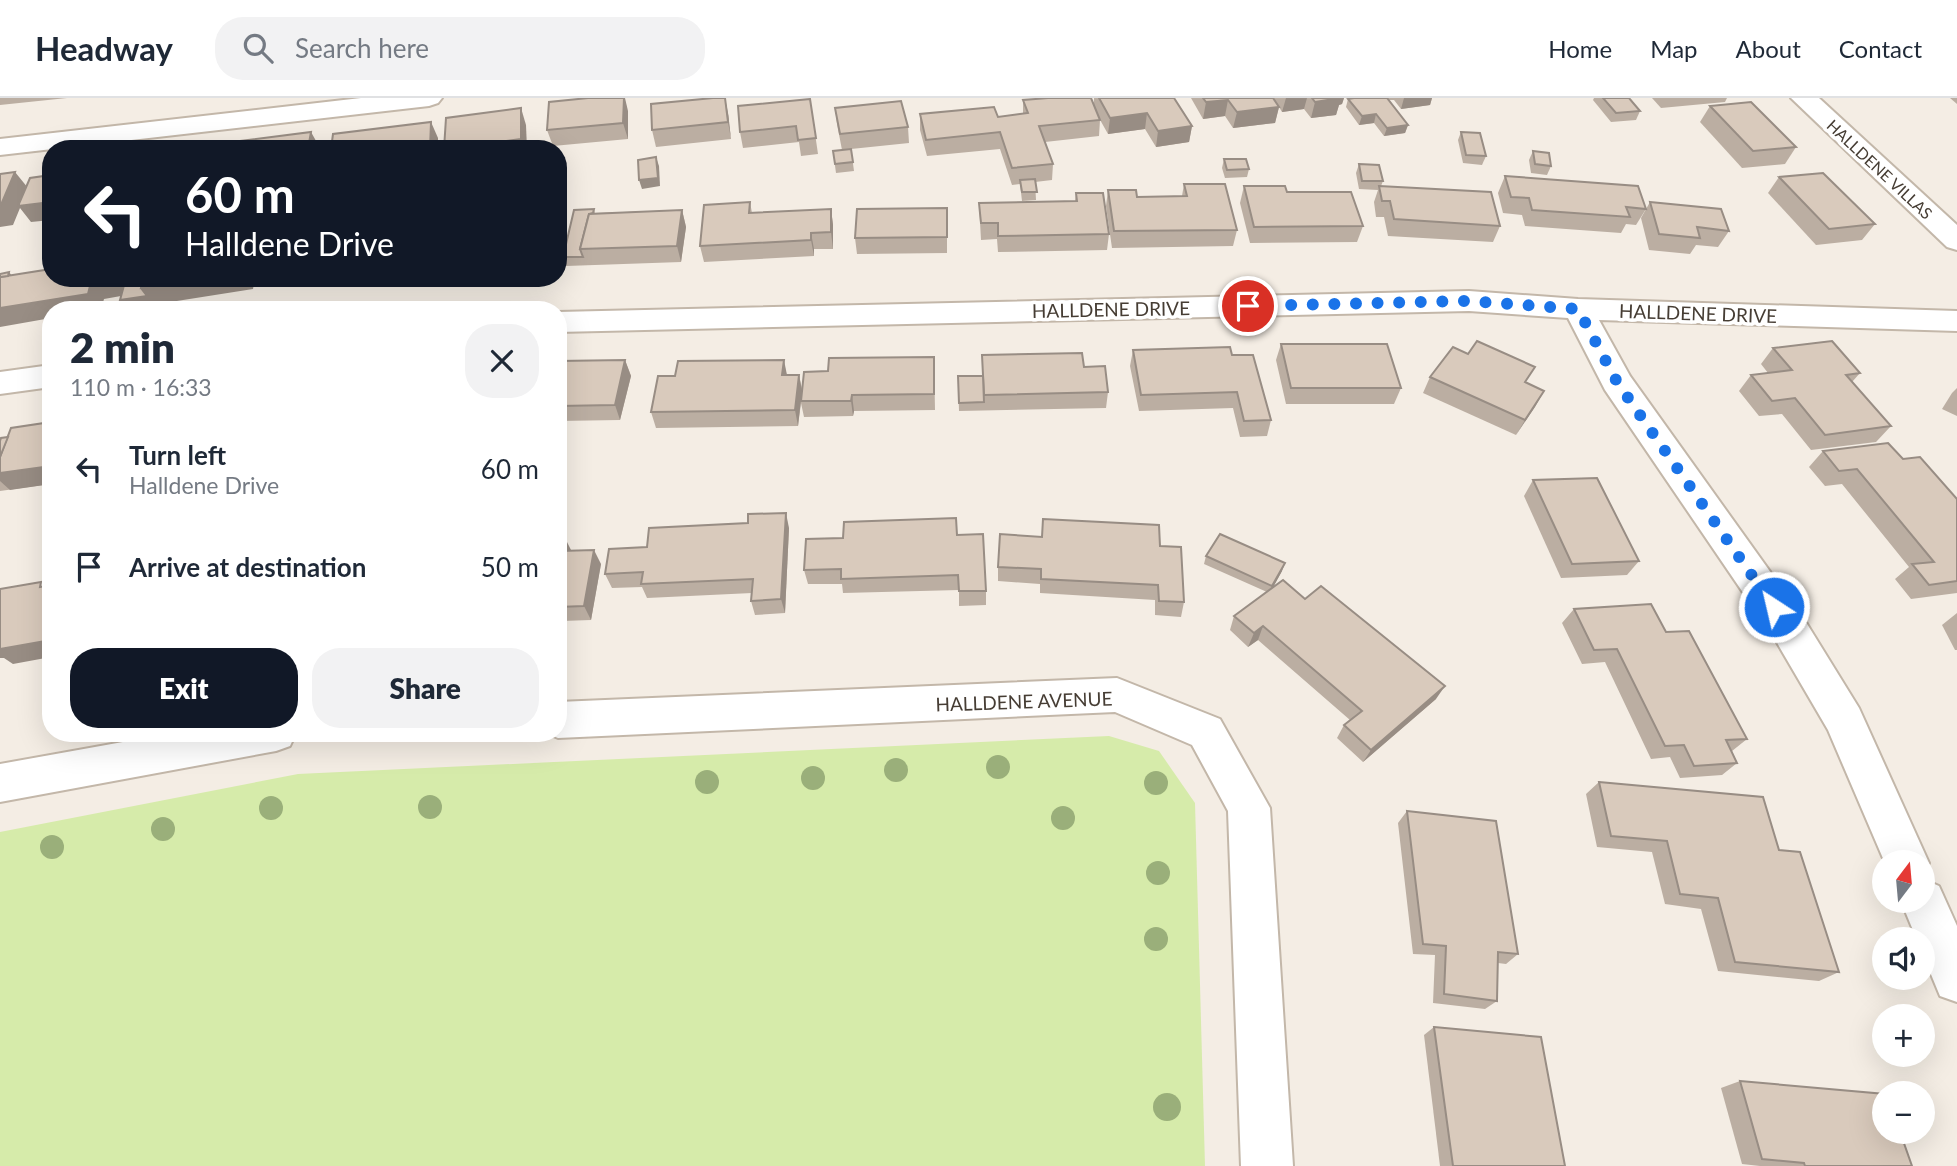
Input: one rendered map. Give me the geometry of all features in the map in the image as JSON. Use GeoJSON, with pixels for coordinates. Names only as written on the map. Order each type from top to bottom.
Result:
{"type":"FeatureCollection","features":[{"type":"Feature","properties":{"kind":"street"},"geometry":{"type":"LineString","coordinates":[[61,140],[429,98]]}},
{"type":"Feature","properties":{"kind":"street","name":"HALLDENE VILLAS"},"geometry":{"type":"LineString","coordinates":[[1804,98],[1957,241]]}},
{"type":"Feature","properties":{"kind":"street"},"geometry":{"type":"LineString","coordinates":[[0,147],[42,142]]}},
{"type":"Feature","properties":{"kind":"street","name":"HALLDENE DRIVE"},"geometry":{"type":"LineString","coordinates":[[567,322],[1469,301],[1578,309],[1957,321]]}},
{"type":"Feature","properties":{"kind":"street"},"geometry":{"type":"LineString","coordinates":[[1578,309],[1617,382],[1790,630],[1845,721],[1901,850]]}},
{"type":"Feature","properties":{"kind":"street"},"geometry":{"type":"LineString","coordinates":[[0,383],[42,377]]}},
{"type":"Feature","properties":{"kind":"street","name":"HALLDENE AVENUE"},"geometry":{"type":"LineString","coordinates":[[567,720],[1117,695],[1206,732],[1250,808],[1267,1166]]}},
{"type":"Feature","properties":{"kind":"street"},"geometry":{"type":"LineString","coordinates":[[0,783],[226,742]]}},
{"type":"Feature","properties":{"kind":"street"},"geometry":{"type":"LineString","coordinates":[[1929,914],[1957,979]]}},
{"type":"Feature","properties":{"kind":"green space"},"geometry":{"type":"Polygon","coordinates":[[[1109,736],[1159,751],[1195,803],[1205,1166],[0,1166],[0,832],[298,774],[1109,736]]]}},
{"type":"Feature","properties":{"kind":"building"},"geometry":{"type":"Polygon","coordinates":[[[624,98],[623,123],[547,130],[549,102],[624,98]]]}},
{"type":"Feature","properties":{"kind":"building"},"geometry":{"type":"Polygon","coordinates":[[[725,98],[728,122],[652,130],[651,104],[725,98]]]}},
{"type":"Feature","properties":{"kind":"building"},"geometry":{"type":"Polygon","coordinates":[[[1091,98],[1100,120],[1039,126],[1053,164],[1012,168],[1000,132],[926,140],[920,114],[994,107],[998,117],[1028,113],[1023,100],[1091,98]]]}},
{"type":"Feature","properties":{"kind":"building"},"geometry":{"type":"Polygon","coordinates":[[[1099,98],[1174,98],[1192,126],[1158,131],[1147,113],[1110,118],[1099,98]]]}},
{"type":"Feature","properties":{"kind":"building"},"geometry":{"type":"Polygon","coordinates":[[[1203,98],[1273,98],[1279,107],[1237,112],[1228,100],[1206,102],[1203,98]]]}},
{"type":"Feature","properties":{"kind":"building"},"geometry":{"type":"Polygon","coordinates":[[[1312,98],[1340,98],[1315,102],[1312,98]]]}},
{"type":"Feature","properties":{"kind":"building"},"geometry":{"type":"Polygon","coordinates":[[[1387,98],[1408,125],[1387,128],[1376,114],[1362,116],[1348,99],[1387,98]]]}},
{"type":"Feature","properties":{"kind":"building"},"geometry":{"type":"Polygon","coordinates":[[[1603,98],[1629,98],[1640,111],[1616,113],[1603,98]]]}},
{"type":"Feature","properties":{"kind":"building"},"geometry":{"type":"Polygon","coordinates":[[[810,99],[816,138],[798,140],[796,126],[740,132],[738,106],[810,99]]]}},
{"type":"Feature","properties":{"kind":"building"},"geometry":{"type":"Polygon","coordinates":[[[901,101],[908,127],[840,134],[835,108],[901,101]]]}},
{"type":"Feature","properties":{"kind":"building"},"geometry":{"type":"Polygon","coordinates":[[[1751,102],[1796,147],[1753,151],[1710,106],[1751,102]]]}},
{"type":"Feature","properties":{"kind":"building"},"geometry":{"type":"Polygon","coordinates":[[[521,108],[521,139],[445,140],[446,118],[521,108]]]}},
{"type":"Feature","properties":{"kind":"building"},"geometry":{"type":"Polygon","coordinates":[[[431,122],[430,140],[332,140],[333,134],[431,122]]]}},
{"type":"Feature","properties":{"kind":"building"},"geometry":{"type":"Polygon","coordinates":[[[311,132],[310,140],[248,140],[311,132]]]}},
{"type":"Feature","properties":{"kind":"building"},"geometry":{"type":"Polygon","coordinates":[[[1461,132],[1480,133],[1486,156],[1466,155],[1461,132]]]}},
{"type":"Feature","properties":{"kind":"building"},"geometry":{"type":"Polygon","coordinates":[[[851,149],[853,162],[835,164],[833,151],[851,149]]]}},
{"type":"Feature","properties":{"kind":"building"},"geometry":{"type":"Polygon","coordinates":[[[1533,151],[1549,153],[1551,166],[1535,164],[1533,151]]]}},
{"type":"Feature","properties":{"kind":"building"},"geometry":{"type":"Polygon","coordinates":[[[656,157],[658,178],[639,180],[638,160],[656,157]]]}},
{"type":"Feature","properties":{"kind":"building"},"geometry":{"type":"Polygon","coordinates":[[[1224,159],[1246,159],[1249,169],[1227,170],[1224,159]]]}},
{"type":"Feature","properties":{"kind":"building"},"geometry":{"type":"Polygon","coordinates":[[[1359,164],[1379,165],[1383,181],[1362,181],[1359,164]]]}},
{"type":"Feature","properties":{"kind":"building"},"geometry":{"type":"Polygon","coordinates":[[[15,172],[0,207],[0,174],[15,172]]]}},
{"type":"Feature","properties":{"kind":"building"},"geometry":{"type":"Polygon","coordinates":[[[1823,173],[1875,224],[1829,229],[1779,177],[1823,173]]]}},
{"type":"Feature","properties":{"kind":"building"},"geometry":{"type":"Polygon","coordinates":[[[42,176],[42,203],[18,206],[30,178],[42,176]]]}},
{"type":"Feature","properties":{"kind":"building"},"geometry":{"type":"Polygon","coordinates":[[[1505,176],[1638,186],[1646,209],[1626,207],[1630,217],[1532,210],[1529,198],[1511,197],[1505,176]]]}},
{"type":"Feature","properties":{"kind":"building"},"geometry":{"type":"Polygon","coordinates":[[[1035,179],[1037,192],[1022,192],[1020,180],[1035,179]]]}},
{"type":"Feature","properties":{"kind":"building"},"geometry":{"type":"Polygon","coordinates":[[[1184,184],[1225,184],[1237,230],[1114,231],[1108,190],[1136,190],[1137,197],[1187,196],[1184,184]]]}},
{"type":"Feature","properties":{"kind":"building"},"geometry":{"type":"Polygon","coordinates":[[[1244,186],[1285,186],[1287,192],[1351,192],[1363,226],[1254,227],[1244,186]]]}},
{"type":"Feature","properties":{"kind":"building"},"geometry":{"type":"Polygon","coordinates":[[[1379,186],[1491,192],[1500,226],[1394,219],[1390,201],[1382,201],[1379,186]]]}},
{"type":"Feature","properties":{"kind":"building"},"geometry":{"type":"Polygon","coordinates":[[[1076,193],[1103,193],[1109,234],[998,236],[998,223],[981,223],[979,203],[1077,201],[1076,193]]]}},
{"type":"Feature","properties":{"kind":"building"},"geometry":{"type":"Polygon","coordinates":[[[750,202],[749,213],[831,209],[831,232],[811,233],[811,240],[700,246],[704,205],[750,202]]]}},
{"type":"Feature","properties":{"kind":"building"},"geometry":{"type":"Polygon","coordinates":[[[1650,202],[1721,209],[1729,231],[1697,227],[1700,238],[1659,234],[1650,202]]]}},
{"type":"Feature","properties":{"kind":"building"},"geometry":{"type":"Polygon","coordinates":[[[947,208],[947,237],[855,238],[857,209],[947,208]]]}},
{"type":"Feature","properties":{"kind":"building"},"geometry":{"type":"Polygon","coordinates":[[[594,209],[593,213],[589,214],[580,249],[583,257],[567,257],[567,240],[574,210],[594,209]]]}},
{"type":"Feature","properties":{"kind":"building"},"geometry":{"type":"Polygon","coordinates":[[[682,210],[677,246],[580,249],[589,214],[682,210]]]}},
{"type":"Feature","properties":{"kind":"building"},"geometry":{"type":"Polygon","coordinates":[[[42,270],[42,287],[90,287],[88,294],[0,308],[0,277],[42,270]]]}},
{"type":"Feature","properties":{"kind":"building"},"geometry":{"type":"Polygon","coordinates":[[[124,287],[141,287],[147,296],[120,300],[124,287]]]}},
{"type":"Feature","properties":{"kind":"building"},"geometry":{"type":"Polygon","coordinates":[[[1477,341],[1535,367],[1525,382],[1544,391],[1525,420],[1430,377],[1453,347],[1468,354],[1477,341]]]}},
{"type":"Feature","properties":{"kind":"building"},"geometry":{"type":"Polygon","coordinates":[[[1832,341],[1860,373],[1846,375],[1891,426],[1825,435],[1795,398],[1772,401],[1751,375],[1792,370],[1773,348],[1832,341]]]}},
{"type":"Feature","properties":{"kind":"building"},"geometry":{"type":"Polygon","coordinates":[[[1281,344],[1387,344],[1401,388],[1291,388],[1281,344]]]}},
{"type":"Feature","properties":{"kind":"building"},"geometry":{"type":"Polygon","coordinates":[[[1230,347],[1232,355],[1253,355],[1271,420],[1244,421],[1237,392],[1141,395],[1133,350],[1230,347]]]}},
{"type":"Feature","properties":{"kind":"building"},"geometry":{"type":"Polygon","coordinates":[[[1082,353],[1084,367],[1105,366],[1108,392],[984,395],[982,355],[1082,353]]]}},
{"type":"Feature","properties":{"kind":"building"},"geometry":{"type":"Polygon","coordinates":[[[934,357],[934,394],[852,395],[851,401],[801,401],[804,372],[828,371],[829,358],[934,357]]]}},
{"type":"Feature","properties":{"kind":"building"},"geometry":{"type":"Polygon","coordinates":[[[625,360],[615,405],[567,406],[567,361],[625,360]]]}},
{"type":"Feature","properties":{"kind":"building"},"geometry":{"type":"Polygon","coordinates":[[[784,360],[782,375],[799,375],[795,410],[651,412],[658,376],[675,376],[678,361],[784,360]]]}},
{"type":"Feature","properties":{"kind":"building"},"geometry":{"type":"Polygon","coordinates":[[[958,376],[983,376],[984,402],[959,403],[958,376]]]}},
{"type":"Feature","properties":{"kind":"building"},"geometry":{"type":"Polygon","coordinates":[[[42,423],[42,467],[0,473],[0,457],[11,428],[42,423]]]}},
{"type":"Feature","properties":{"kind":"building"},"geometry":{"type":"Polygon","coordinates":[[[8,437],[0,457],[1,438],[8,437]]]}},
{"type":"Feature","properties":{"kind":"building"},"geometry":{"type":"Polygon","coordinates":[[[1888,443],[1903,459],[1920,457],[1957,499],[1957,581],[1929,585],[1912,564],[1934,562],[1857,469],[1839,471],[1823,451],[1888,443]]]}},
{"type":"Feature","properties":{"kind":"building"},"geometry":{"type":"Polygon","coordinates":[[[1597,478],[1639,561],[1572,564],[1533,480],[1597,478]]]}},
{"type":"Feature","properties":{"kind":"building"},"geometry":{"type":"Polygon","coordinates":[[[786,513],[781,599],[751,601],[753,579],[641,584],[643,572],[605,574],[609,549],[647,547],[649,528],[748,523],[748,514],[786,513]]]}},
{"type":"Feature","properties":{"kind":"building"},"geometry":{"type":"Polygon","coordinates":[[[956,518],[957,535],[983,534],[986,591],[959,591],[958,575],[841,579],[841,569],[804,570],[806,539],[843,538],[844,522],[956,518]]]}},
{"type":"Feature","properties":{"kind":"building"},"geometry":{"type":"Polygon","coordinates":[[[1043,519],[1159,525],[1160,546],[1181,547],[1184,602],[1159,601],[1158,585],[1041,579],[1041,569],[998,567],[1000,534],[1042,537],[1043,519]]]}},
{"type":"Feature","properties":{"kind":"building"},"geometry":{"type":"Polygon","coordinates":[[[1220,534],[1285,563],[1272,586],[1206,556],[1220,534]]]}},
{"type":"Feature","properties":{"kind":"building"},"geometry":{"type":"Polygon","coordinates":[[[594,550],[584,606],[567,607],[567,551],[594,550]]]}},
{"type":"Feature","properties":{"kind":"building"},"geometry":{"type":"Polygon","coordinates":[[[1283,580],[1305,599],[1321,586],[1445,686],[1371,750],[1344,725],[1362,711],[1263,626],[1254,633],[1234,616],[1283,580]]]}},
{"type":"Feature","properties":{"kind":"building"},"geometry":{"type":"Polygon","coordinates":[[[41,582],[42,642],[0,649],[0,589],[41,582]]]}},
{"type":"Feature","properties":{"kind":"building"},"geometry":{"type":"Polygon","coordinates":[[[1651,604],[1666,632],[1689,631],[1747,739],[1726,740],[1737,763],[1694,766],[1684,745],[1665,746],[1617,649],[1594,650],[1574,609],[1651,604]]]}},
{"type":"Feature","properties":{"kind":"building"},"geometry":{"type":"Polygon","coordinates":[[[1599,782],[1763,797],[1779,850],[1800,852],[1839,972],[1735,962],[1718,898],[1680,894],[1667,841],[1611,836],[1599,782]]]}},
{"type":"Feature","properties":{"kind":"building"},"geometry":{"type":"Polygon","coordinates":[[[1407,811],[1496,821],[1518,954],[1498,952],[1497,1001],[1444,994],[1446,946],[1423,944],[1407,811]]]}},
{"type":"Feature","properties":{"kind":"building"},"geometry":{"type":"Polygon","coordinates":[[[1434,1027],[1541,1037],[1565,1166],[1453,1166],[1434,1027]]]}},
{"type":"Feature","properties":{"kind":"building"},"geometry":{"type":"Polygon","coordinates":[[[1740,1081],[1872,1093],[1872,1144],[1904,1144],[1912,1166],[1805,1166],[1804,1163],[1762,1159],[1740,1081]]]}},
{"type":"Feature","properties":{"kind":"route"},"geometry":{"type":"LineString","coordinates":[[1248,306],[1469,301],[1578,309],[1617,382],[1774,607]]}}]}
